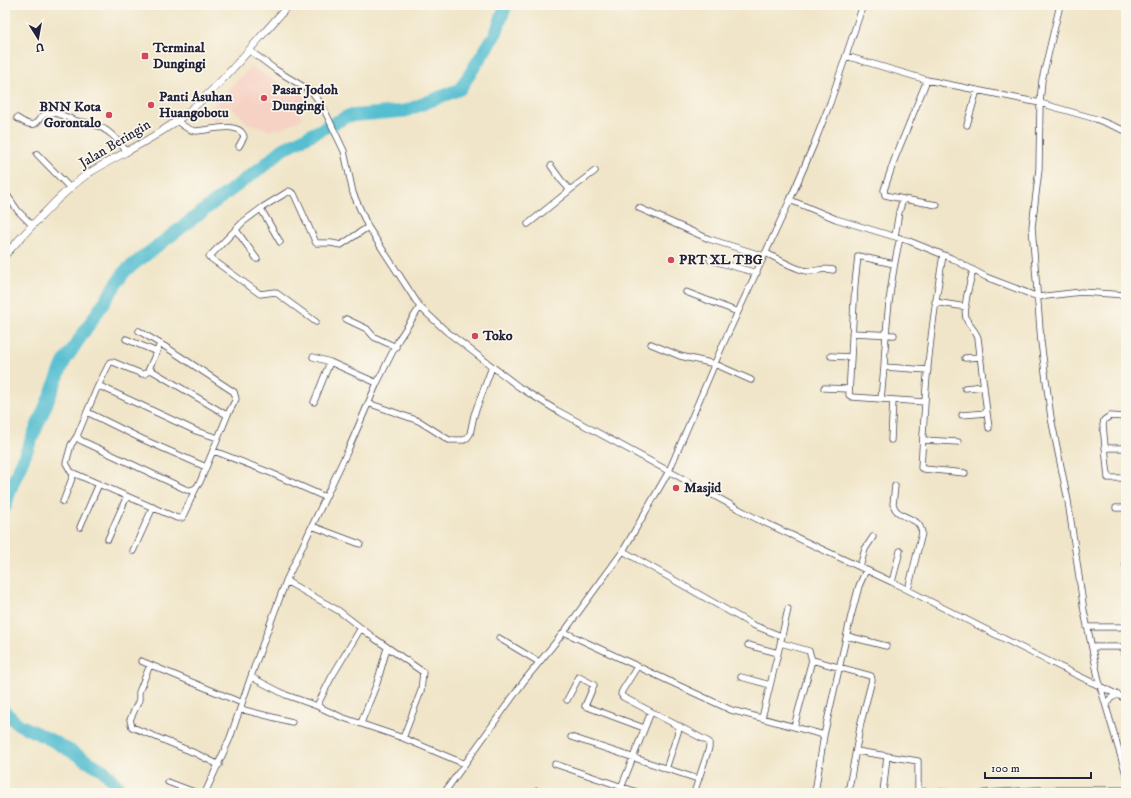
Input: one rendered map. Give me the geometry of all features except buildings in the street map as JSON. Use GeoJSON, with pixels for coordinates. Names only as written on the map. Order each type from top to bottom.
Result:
{"type":"FeatureCollection","features":[{"type":"Feature","properties":{"kind":"street","name":"Jalan Beringin"},"geometry":{"type":"LineString","coordinates":[[5,255],[32,225],[70,188],[89,173],[127,152],[177,121],[202,100],[289,5]]}},
{"type":"Feature","properties":{"kind":"street"},"geometry":{"type":"LineString","coordinates":[[444,793],[524,681],[564,632],[623,551],[669,471],[738,312],[790,200],[830,103],[863,5]]}},
{"type":"Feature","properties":{"kind":"street"},"geometry":{"type":"LineString","coordinates":[[1060,5],[1042,80],[1038,169],[1032,227],[1041,342],[1050,411],[1068,501],[1087,627],[1106,709],[1126,774]]}},
{"type":"Feature","properties":{"kind":"street"},"geometry":{"type":"LineString","coordinates":[[249,50],[276,70],[312,92],[322,105],[344,152],[354,193],[368,227],[420,307],[446,331],[519,387],[556,410],[757,519],[892,582],[1126,699]]}},
{"type":"Feature","properties":{"kind":"street"},"geometry":{"type":"LineString","coordinates":[[846,56],[927,80],[1040,103],[1096,119],[1126,131]]}},
{"type":"Feature","properties":{"kind":"street"},"geometry":{"type":"LineString","coordinates":[[927,80],[895,158],[884,190],[885,195],[937,205]]}},
{"type":"Feature","properties":{"kind":"street"},"geometry":{"type":"LineString","coordinates":[[967,125],[977,90]]}},
{"type":"Feature","properties":{"kind":"street"},"geometry":{"type":"LineString","coordinates":[[17,118],[26,124],[33,125],[36,124],[43,116],[56,113],[75,121],[92,123],[108,131],[116,138],[127,152]]}},
{"type":"Feature","properties":{"kind":"street"},"geometry":{"type":"LineString","coordinates":[[177,121],[188,129],[196,131],[228,128],[240,130],[244,137],[239,146]]}},
{"type":"Feature","properties":{"kind":"street"},"geometry":{"type":"LineString","coordinates":[[37,154],[70,188]]}},
{"type":"Feature","properties":{"kind":"street"},"geometry":{"type":"LineString","coordinates":[[551,166],[570,190]]}},
{"type":"Feature","properties":{"kind":"street"},"geometry":{"type":"LineString","coordinates":[[528,224],[595,171]]}},
{"type":"Feature","properties":{"kind":"street"},"geometry":{"type":"LineString","coordinates":[[5,192],[18,211],[32,225]]}},
{"type":"Feature","properties":{"kind":"street"},"geometry":{"type":"LineString","coordinates":[[316,322],[274,292],[260,294],[209,257],[242,222],[289,192],[294,194],[316,243],[341,245],[368,227]]}},
{"type":"Feature","properties":{"kind":"street"},"geometry":{"type":"LineString","coordinates":[[881,399],[885,334],[894,264],[898,246],[897,237],[899,212],[903,199]]}},
{"type":"Feature","properties":{"kind":"street"},"geometry":{"type":"LineString","coordinates":[[790,200],[836,218],[897,237],[943,255],[986,277],[1038,297],[1081,292],[1126,295]]}},
{"type":"Feature","properties":{"kind":"street"},"geometry":{"type":"LineString","coordinates":[[640,208],[709,238],[765,254],[807,271],[823,268],[833,270]]}},
{"type":"Feature","properties":{"kind":"street"},"geometry":{"type":"LineString","coordinates":[[261,209],[280,242]]}},
{"type":"Feature","properties":{"kind":"street"},"geometry":{"type":"LineString","coordinates":[[236,230],[257,259]]}},
{"type":"Feature","properties":{"kind":"street"},"geometry":{"type":"LineString","coordinates":[[943,255],[929,346],[921,468],[924,470],[964,473]]}},
{"type":"Feature","properties":{"kind":"street"},"geometry":{"type":"LineString","coordinates":[[894,264],[858,256],[855,283],[849,395],[852,397],[925,402]]}},
{"type":"Feature","properties":{"kind":"street"},"geometry":{"type":"LineString","coordinates":[[710,260],[757,273]]}},
{"type":"Feature","properties":{"kind":"street"},"geometry":{"type":"LineString","coordinates":[[974,270],[966,307],[967,319],[976,331],[981,357],[988,428]]}},
{"type":"Feature","properties":{"kind":"street"},"geometry":{"type":"LineString","coordinates":[[686,292],[738,312]]}},
{"type":"Feature","properties":{"kind":"street"},"geometry":{"type":"LineString","coordinates":[[935,302],[966,307]]}},
{"type":"Feature","properties":{"kind":"street"},"geometry":{"type":"LineString","coordinates":[[205,793],[230,738],[266,633],[286,581],[348,450],[377,383],[396,346],[420,307]]}},
{"type":"Feature","properties":{"kind":"street"},"geometry":{"type":"LineString","coordinates":[[346,319],[367,329],[374,337],[396,346]]}},
{"type":"Feature","properties":{"kind":"street"},"geometry":{"type":"LineString","coordinates":[[139,331],[160,344],[234,392],[236,399],[228,414],[200,482],[182,518],[177,518],[74,473],[68,468],[66,463],[71,445],[77,436],[96,388],[111,362],[145,374],[148,371],[160,344]]}},
{"type":"Feature","properties":{"kind":"street"},"geometry":{"type":"LineString","coordinates":[[852,333],[894,335]]}},
{"type":"Feature","properties":{"kind":"street"},"geometry":{"type":"LineString","coordinates":[[126,339],[157,352]]}},
{"type":"Feature","properties":{"kind":"street"},"geometry":{"type":"LineString","coordinates":[[651,344],[680,356],[715,364],[751,380]]}},
{"type":"Feature","properties":{"kind":"street"},"geometry":{"type":"LineString","coordinates":[[831,356],[851,357]]}},
{"type":"Feature","properties":{"kind":"street"},"geometry":{"type":"LineString","coordinates":[[313,357],[330,362],[377,383]]}},
{"type":"Feature","properties":{"kind":"street"},"geometry":{"type":"LineString","coordinates":[[965,358],[981,357]]}},
{"type":"Feature","properties":{"kind":"street"},"geometry":{"type":"LineString","coordinates":[[314,402],[330,362]]}},
{"type":"Feature","properties":{"kind":"street"},"geometry":{"type":"LineString","coordinates":[[368,403],[419,421],[449,440],[464,440],[470,436],[474,415],[492,367]]}},
{"type":"Feature","properties":{"kind":"street"},"geometry":{"type":"LineString","coordinates":[[884,367],[928,370]]}},
{"type":"Feature","properties":{"kind":"street"},"geometry":{"type":"LineString","coordinates":[[148,371],[151,370],[225,414],[228,414]]}},
{"type":"Feature","properties":{"kind":"street"},"geometry":{"type":"LineString","coordinates":[[965,388],[984,386]]}},
{"type":"Feature","properties":{"kind":"street"},"geometry":{"type":"LineString","coordinates":[[96,388],[102,387],[196,431],[218,438]]}},
{"type":"Feature","properties":{"kind":"street"},"geometry":{"type":"LineString","coordinates":[[824,388],[849,389]]}},
{"type":"Feature","properties":{"kind":"street"},"geometry":{"type":"LineString","coordinates":[[891,440],[894,400]]}},
{"type":"Feature","properties":{"kind":"street"},"geometry":{"type":"LineString","coordinates":[[87,412],[142,439],[206,467]]}},
{"type":"Feature","properties":{"kind":"street"},"geometry":{"type":"LineString","coordinates":[[962,415],[986,413]]}},
{"type":"Feature","properties":{"kind":"street"},"geometry":{"type":"LineString","coordinates":[[1126,417],[1110,416],[1104,420],[1108,478],[1126,478]]}},
{"type":"Feature","properties":{"kind":"street"},"geometry":{"type":"LineString","coordinates":[[77,436],[80,440],[170,483],[187,490],[196,488]]}},
{"type":"Feature","properties":{"kind":"street"},"geometry":{"type":"LineString","coordinates":[[923,440],[958,442]]}},
{"type":"Feature","properties":{"kind":"street"},"geometry":{"type":"LineString","coordinates":[[1105,448],[1126,448]]}},
{"type":"Feature","properties":{"kind":"street"},"geometry":{"type":"LineString","coordinates":[[214,451],[271,473],[325,497]]}},
{"type":"Feature","properties":{"kind":"street"},"geometry":{"type":"LineString","coordinates":[[63,502],[74,473]]}},
{"type":"Feature","properties":{"kind":"street"},"geometry":{"type":"LineString","coordinates":[[80,527],[99,484]]}},
{"type":"Feature","properties":{"kind":"street"},"geometry":{"type":"LineString","coordinates":[[895,486],[893,504],[899,513],[912,518],[920,525],[922,533],[908,590]]}},
{"type":"Feature","properties":{"kind":"street"},"geometry":{"type":"LineString","coordinates":[[108,539],[127,496]]}},
{"type":"Feature","properties":{"kind":"street"},"geometry":{"type":"LineString","coordinates":[[133,551],[153,507]]}},
{"type":"Feature","properties":{"kind":"street"},"geometry":{"type":"LineString","coordinates":[[1116,508],[1126,508]]}},
{"type":"Feature","properties":{"kind":"street"},"geometry":{"type":"LineString","coordinates":[[312,526],[360,544]]}},
{"type":"Feature","properties":{"kind":"street"},"geometry":{"type":"LineString","coordinates":[[815,793],[824,735],[863,568],[865,549],[872,536]]}},
{"type":"Feature","properties":{"kind":"street"},"geometry":{"type":"LineString","coordinates":[[1126,540],[1124,540],[1126,566]]}},
{"type":"Feature","properties":{"kind":"street"},"geometry":{"type":"LineString","coordinates":[[623,551],[753,625],[781,636]]}},
{"type":"Feature","properties":{"kind":"street"},"geometry":{"type":"LineString","coordinates":[[892,582],[900,551]]}},
{"type":"Feature","properties":{"kind":"street"},"geometry":{"type":"LineString","coordinates":[[286,581],[339,611],[387,648],[423,672],[421,691],[403,738]]}},
{"type":"Feature","properties":{"kind":"street"},"geometry":{"type":"LineString","coordinates":[[762,718],[788,609]]}},
{"type":"Feature","properties":{"kind":"street"},"geometry":{"type":"LineString","coordinates":[[1087,627],[1120,627]]}},
{"type":"Feature","properties":{"kind":"street"},"geometry":{"type":"LineString","coordinates":[[317,706],[338,665],[361,628]]}},
{"type":"Feature","properties":{"kind":"street"},"geometry":{"type":"LineString","coordinates":[[564,632],[731,710],[824,735]]}},
{"type":"Feature","properties":{"kind":"street"},"geometry":{"type":"LineString","coordinates":[[847,636],[886,646]]}},
{"type":"Feature","properties":{"kind":"street"},"geometry":{"type":"LineString","coordinates":[[498,638],[539,662]]}},
{"type":"Feature","properties":{"kind":"street"},"geometry":{"type":"LineString","coordinates":[[781,643],[809,651],[812,660],[794,727]]}},
{"type":"Feature","properties":{"kind":"street"},"geometry":{"type":"LineString","coordinates":[[748,645],[778,653]]}},
{"type":"Feature","properties":{"kind":"street"},"geometry":{"type":"LineString","coordinates":[[1092,647],[1124,647],[1126,655]]}},
{"type":"Feature","properties":{"kind":"street"},"geometry":{"type":"LineString","coordinates":[[361,723],[377,683],[387,648]]}},
{"type":"Feature","properties":{"kind":"street"},"geometry":{"type":"LineString","coordinates":[[812,660],[870,675],[872,678],[848,793]]}},
{"type":"Feature","properties":{"kind":"street"},"geometry":{"type":"LineString","coordinates":[[141,661],[242,703]]}},
{"type":"Feature","properties":{"kind":"street"},"geometry":{"type":"LineString","coordinates":[[150,665],[139,692],[139,700],[130,720],[132,726],[197,754],[218,765]]}},
{"type":"Feature","properties":{"kind":"street"},"geometry":{"type":"LineString","coordinates":[[637,667],[622,691],[622,696],[629,701],[708,740],[710,744],[694,793]]}},
{"type":"Feature","properties":{"kind":"street"},"geometry":{"type":"LineString","coordinates":[[251,677],[340,717],[403,738],[465,764]]}},
{"type":"Feature","properties":{"kind":"street"},"geometry":{"type":"LineString","coordinates":[[567,700],[580,677],[594,685],[585,706],[644,728]]}},
{"type":"Feature","properties":{"kind":"street"},"geometry":{"type":"LineString","coordinates":[[741,677],[770,685]]}},
{"type":"Feature","properties":{"kind":"street"},"geometry":{"type":"LineString","coordinates":[[1106,709],[1109,700],[1113,696],[1118,695]]}},
{"type":"Feature","properties":{"kind":"street"},"geometry":{"type":"LineString","coordinates":[[240,709],[292,722]]}},
{"type":"Feature","properties":{"kind":"street"},"geometry":{"type":"LineString","coordinates":[[619,793],[651,712]]}},
{"type":"Feature","properties":{"kind":"street"},"geometry":{"type":"LineString","coordinates":[[666,769],[680,726]]}},
{"type":"Feature","properties":{"kind":"street"},"geometry":{"type":"LineString","coordinates":[[571,737],[698,779]]}},
{"type":"Feature","properties":{"kind":"street"},"geometry":{"type":"LineString","coordinates":[[856,751],[918,761],[918,792],[960,793]]}},
{"type":"Feature","properties":{"kind":"street"},"geometry":{"type":"LineString","coordinates":[[883,793],[887,756]]}},
{"type":"Feature","properties":{"kind":"street"},"geometry":{"type":"LineString","coordinates":[[555,764],[640,793]]}},
{"type":"Feature","properties":{"kind":"street"},"geometry":{"type":"LineString","coordinates":[[168,782],[196,793]]}},
{"type":"Feature","properties":{"kind":"street"},"geometry":{"type":"LineString","coordinates":[[984,793],[1126,790]]}},
{"type":"Feature","properties":{"kind":"shaded area","name":"Pasar Jodoh Dungingi"},"geometry":{"type":"Polygon","coordinates":[[[250,67],[307,97],[308,104],[300,112],[302,119],[279,130],[275,128],[270,131],[262,127],[249,124],[229,107],[217,122],[207,113],[250,67]]]}},
{"type":"Feature","properties":{"kind":"waterway"},"geometry":{"type":"LineString","coordinates":[[5,507],[11,488],[64,362],[125,271],[262,167],[283,149],[348,116],[405,111],[460,89],[496,33],[506,5]]}},
{"type":"Feature","properties":{"kind":"waterway"},"geometry":{"type":"LineString","coordinates":[[5,712],[18,724],[55,742],[103,770],[124,793]]}},
{"type":"Feature","properties":{"kind":"place","name":"Terminal Dungingi"},"geometry":{"type":"Point","coordinates":[145,56]}},
{"type":"Feature","properties":{"kind":"place","name":"Pasar Jodoh Dungingi"},"geometry":{"type":"Point","coordinates":[264,98]}},
{"type":"Feature","properties":{"kind":"place","name":"Panti Asuhan Huangobotu"},"geometry":{"type":"Point","coordinates":[151,105]}},
{"type":"Feature","properties":{"kind":"place","name":"BNN Kota Gorontalo"},"geometry":{"type":"Point","coordinates":[109,115]}},
{"type":"Feature","properties":{"kind":"place","name":"PRT XL TBG"},"geometry":{"type":"Point","coordinates":[671,260]}},
{"type":"Feature","properties":{"kind":"place","name":"Toko"},"geometry":{"type":"Point","coordinates":[475,336]}},
{"type":"Feature","properties":{"kind":"place","name":"Masjid"},"geometry":{"type":"Point","coordinates":[676,488]}}]}
